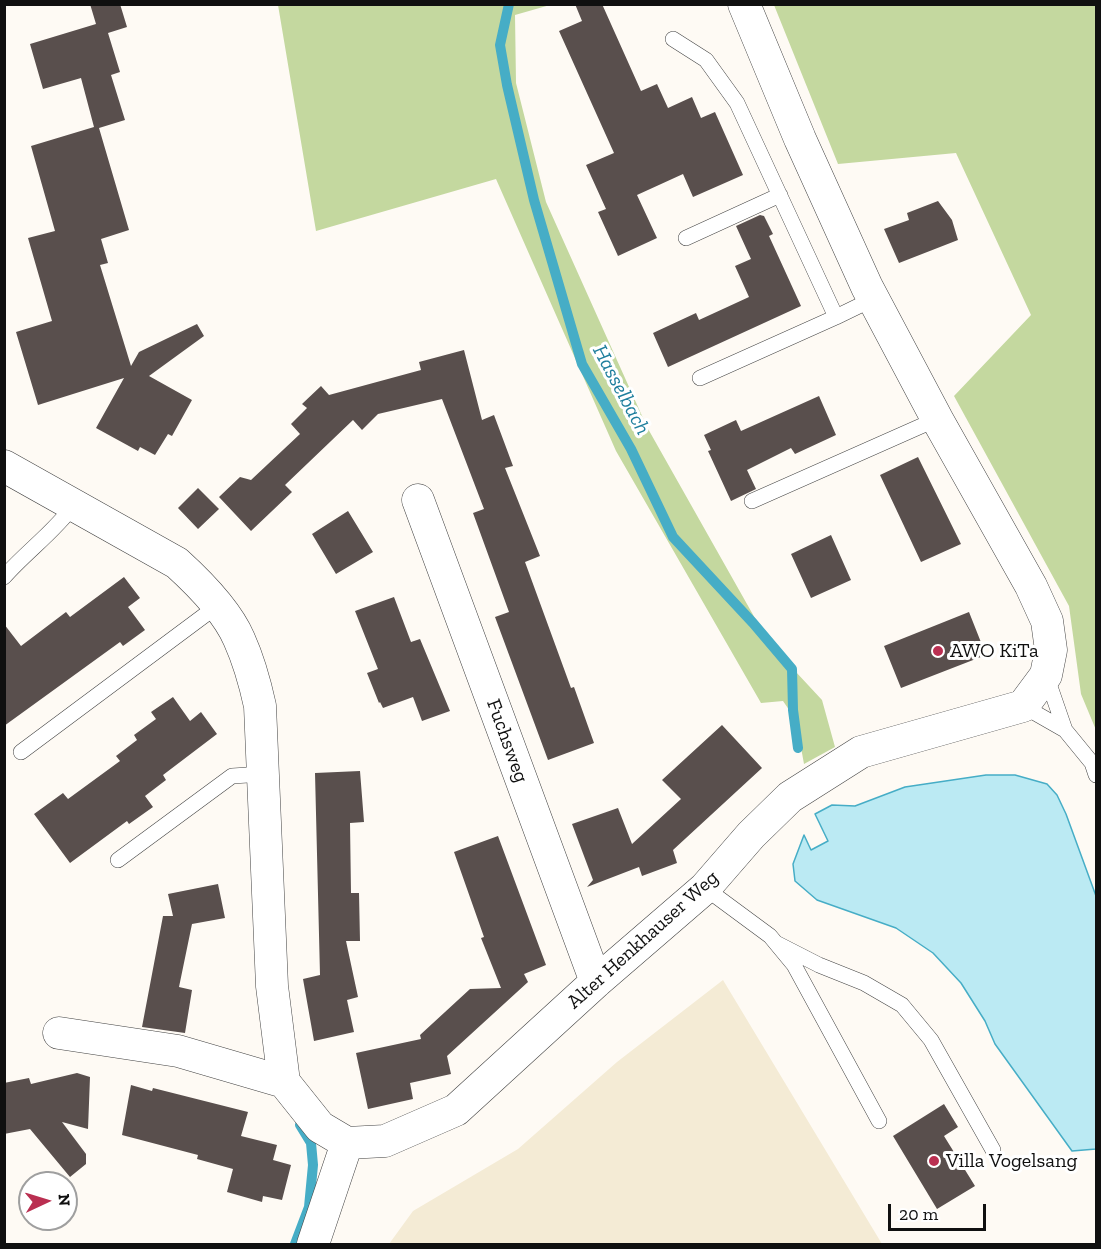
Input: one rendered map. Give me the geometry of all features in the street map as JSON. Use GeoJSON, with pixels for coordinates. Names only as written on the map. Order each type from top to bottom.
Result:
{"type":"FeatureCollection","features":[{"type":"Feature","properties":{"kind":"street"},"geometry":{"type":"LineString","coordinates":[[744,4],[800,139],[873,299],[937,419],[1031,586],[1047,621],[1051,650],[1046,675],[1023,706]]}},
{"type":"Feature","properties":{"kind":"street"},"geometry":{"type":"LineString","coordinates":[[4,466],[177,563],[199,583],[238,636],[251,669],[260,706],[272,986],[284,1082],[320,1127],[347,1143],[313,1245]]}},
{"type":"Feature","properties":{"kind":"street","name":"Fuchsweg"},"geometry":{"type":"LineString","coordinates":[[418,500],[596,982]]}},
{"type":"Feature","properties":{"kind":"street","name":"Alter Henkhauser Weg"},"geometry":{"type":"LineString","coordinates":[[347,1143],[385,1141],[456,1110],[596,982],[705,888],[751,835],[790,797],[861,752],[1023,706]]}},
{"type":"Feature","properties":{"kind":"street"},"geometry":{"type":"LineString","coordinates":[[59,1033],[178,1051],[284,1082]]}},
{"type":"Feature","properties":{"kind":"lane"},"geometry":{"type":"LineString","coordinates":[[672,39],[706,60],[737,103],[836,316]]}},
{"type":"Feature","properties":{"kind":"lane"},"geometry":{"type":"LineString","coordinates":[[686,238],[780,195]]}},
{"type":"Feature","properties":{"kind":"lane"},"geometry":{"type":"LineString","coordinates":[[700,378],[873,299]]}},
{"type":"Feature","properties":{"kind":"lane"},"geometry":{"type":"LineString","coordinates":[[752,501],[937,419]]}},
{"type":"Feature","properties":{"kind":"lane"},"geometry":{"type":"LineString","coordinates":[[4,577],[22,556],[61,523],[74,505]]}},
{"type":"Feature","properties":{"kind":"lane"},"geometry":{"type":"LineString","coordinates":[[21,752],[217,606]]}},
{"type":"Feature","properties":{"kind":"lane"},"geometry":{"type":"LineString","coordinates":[[1046,675],[1065,730],[1092,763],[1096,775]]}},
{"type":"Feature","properties":{"kind":"lane"},"geometry":{"type":"LineString","coordinates":[[1023,706],[1065,730]]}},
{"type":"Feature","properties":{"kind":"lane"},"geometry":{"type":"LineString","coordinates":[[118,860],[232,776],[264,774]]}},
{"type":"Feature","properties":{"kind":"lane"},"geometry":{"type":"LineString","coordinates":[[705,888],[734,908],[776,943],[794,965],[879,1121]]}},
{"type":"Feature","properties":{"kind":"lane"},"geometry":{"type":"LineString","coordinates":[[776,943],[819,965],[864,983],[902,1005],[931,1040],[993,1150]]}},
{"type":"Feature","properties":{"kind":"shaded area"},"geometry":{"type":"Polygon","coordinates":[[[723,980],[882,1244],[389,1244],[413,1211],[518,1149],[617,1062],[723,980]]]}},
{"type":"Feature","properties":{"kind":"green space"},"geometry":{"type":"Polygon","coordinates":[[[278,5],[550,5],[515,15],[516,83],[546,202],[647,427],[769,643],[822,700],[835,747],[804,764],[796,720],[783,701],[761,703],[616,451],[496,179],[316,231],[278,5]]]}},
{"type":"Feature","properties":{"kind":"green space"},"geometry":{"type":"Polygon","coordinates":[[[774,5],[1096,5],[1096,730],[1081,694],[1069,606],[954,396],[1031,315],[956,153],[838,164],[774,5]]]}},
{"type":"Feature","properties":{"kind":"water"},"geometry":{"type":"Polygon","coordinates":[[[986,775],[1015,775],[1047,784],[1057,795],[1096,896],[1096,1149],[1072,1151],[995,1044],[985,1021],[961,983],[933,953],[896,928],[817,900],[795,881],[793,864],[804,835],[811,850],[828,841],[815,814],[832,805],[855,806],[905,787],[986,775]]]}},
{"type":"Feature","properties":{"kind":"building"},"geometry":{"type":"Polygon","coordinates":[[[90,4],[120,4],[127,27],[108,33],[120,72],[111,75],[125,120],[99,128],[129,230],[101,239],[108,263],[100,265],[131,366],[139,352],[197,324],[204,336],[149,376],[192,400],[172,436],[168,434],[155,455],[140,447],[138,451],[96,428],[124,378],[38,405],[16,332],[52,321],[28,238],[55,231],[31,146],[94,127],[81,78],[43,89],[30,44],[96,24],[90,4]]]}},
{"type":"Feature","properties":{"kind":"building"},"geometry":{"type":"Polygon","coordinates":[[[575,4],[602,4],[641,91],[657,84],[668,108],[692,97],[701,118],[715,112],[743,175],[693,197],[683,174],[637,195],[657,238],[618,256],[598,212],[606,209],[586,165],[614,153],[559,31],[582,21],[575,4]]]}},
{"type":"Feature","properties":{"kind":"building"},"geometry":{"type":"Polygon","coordinates":[[[938,201],[952,220],[958,240],[899,263],[884,229],[909,220],[907,213],[938,201]]]}},
{"type":"Feature","properties":{"kind":"building"},"geometry":{"type":"Polygon","coordinates":[[[760,215],[764,216],[773,234],[769,236],[801,306],[668,367],[653,333],[696,313],[699,320],[749,297],[735,266],[751,259],[736,226],[760,215]]]}},
{"type":"Feature","properties":{"kind":"building"},"geometry":{"type":"Polygon","coordinates":[[[464,350],[482,420],[494,415],[513,466],[505,468],[540,556],[525,562],[571,688],[574,687],[594,743],[548,760],[495,617],[509,612],[473,513],[484,509],[442,399],[378,414],[362,430],[353,420],[285,485],[292,492],[251,531],[219,497],[240,477],[251,480],[300,434],[291,424],[307,408],[302,404],[321,386],[329,395],[421,370],[419,362],[464,350]]]}},
{"type":"Feature","properties":{"kind":"building"},"geometry":{"type":"Polygon","coordinates":[[[819,396],[836,435],[795,454],[791,448],[747,470],[756,489],[731,501],[708,451],[711,450],[704,435],[736,420],[741,431],[819,396]]]}},
{"type":"Feature","properties":{"kind":"building"},"geometry":{"type":"Polygon","coordinates":[[[918,457],[961,544],[921,562],[880,475],[918,457]]]}},
{"type":"Feature","properties":{"kind":"building"},"geometry":{"type":"Polygon","coordinates":[[[198,488],[219,509],[198,529],[178,508],[198,488]]]}},
{"type":"Feature","properties":{"kind":"building"},"geometry":{"type":"Polygon","coordinates":[[[348,511],[373,552],[336,574],[312,534],[348,511]]]}},
{"type":"Feature","properties":{"kind":"building"},"geometry":{"type":"Polygon","coordinates":[[[831,535],[851,580],[811,598],[791,554],[831,535]]]}},
{"type":"Feature","properties":{"kind":"building"},"geometry":{"type":"Polygon","coordinates":[[[124,577],[140,598],[128,607],[145,630],[123,646],[120,642],[4,726],[4,624],[21,646],[66,612],[70,617],[124,577]]]}},
{"type":"Feature","properties":{"kind":"building"},"geometry":{"type":"Polygon","coordinates":[[[394,597],[411,642],[420,639],[450,711],[422,721],[413,697],[383,708],[367,673],[378,669],[355,611],[394,597]]]}},
{"type":"Feature","properties":{"kind":"building","name":"AWO KiTa"},"geometry":{"type":"Polygon","coordinates":[[[969,612],[986,655],[901,688],[884,646],[969,612]]]}},
{"type":"Feature","properties":{"kind":"building"},"geometry":{"type":"Polygon","coordinates":[[[173,697],[190,721],[201,712],[217,734],[163,775],[166,780],[145,796],[153,807],[129,824],[127,821],[70,863],[34,814],[63,793],[68,799],[120,761],[116,756],[137,740],[134,735],[156,719],[151,712],[173,697]]]}},
{"type":"Feature","properties":{"kind":"building"},"geometry":{"type":"Polygon","coordinates":[[[722,725],[762,768],[673,850],[677,863],[642,876],[639,867],[587,887],[593,880],[572,824],[618,808],[632,844],[681,799],[662,780],[722,725]]]}},
{"type":"Feature","properties":{"kind":"building"},"geometry":{"type":"Polygon","coordinates":[[[360,771],[364,822],[350,823],[351,893],[359,893],[360,941],[346,941],[358,997],[347,1000],[354,1032],[314,1041],[303,979],[320,975],[315,773],[360,771]]]}},
{"type":"Feature","properties":{"kind":"building"},"geometry":{"type":"Polygon","coordinates":[[[498,836],[546,965],[524,974],[528,982],[447,1056],[451,1074],[410,1083],[413,1099],[368,1109],[356,1053],[421,1039],[420,1035],[470,989],[501,988],[481,938],[484,937],[454,852],[498,836]]]}},
{"type":"Feature","properties":{"kind":"building"},"geometry":{"type":"Polygon","coordinates":[[[218,884],[225,918],[192,924],[179,987],[192,990],[185,1033],[142,1027],[163,916],[173,916],[168,894],[218,884]]]}},
{"type":"Feature","properties":{"kind":"building"},"geometry":{"type":"Polygon","coordinates":[[[77,1073],[90,1077],[88,1129],[62,1122],[86,1154],[86,1164],[77,1171],[65,1171],[30,1129],[4,1134],[4,1083],[29,1078],[31,1084],[77,1073]]]}},
{"type":"Feature","properties":{"kind":"building"},"geometry":{"type":"Polygon","coordinates":[[[131,1085],[152,1091],[153,1088],[248,1112],[241,1136],[277,1145],[273,1160],[291,1165],[282,1200],[263,1196],[262,1202],[227,1192],[233,1169],[197,1159],[198,1155],[122,1135],[131,1085]]]}},
{"type":"Feature","properties":{"kind":"building","name":"Villa Vogelsang"},"geometry":{"type":"Polygon","coordinates":[[[944,1104],[958,1127],[944,1136],[975,1186],[937,1209],[893,1136],[944,1104]]]}},
{"type":"Feature","properties":{"kind":"waterway","name":"Hasselbach"},"geometry":{"type":"LineString","coordinates":[[509,4],[500,45],[507,85],[534,200],[582,364],[631,449],[673,537],[753,623],[792,669],[793,710],[798,748]]}},
{"type":"Feature","properties":{"kind":"waterway"},"geometry":{"type":"LineString","coordinates":[[295,1244],[309,1207],[313,1165],[311,1143],[300,1125]]}},
{"type":"Feature","properties":{"kind":"place","name":"AWO KiTa"},"geometry":{"type":"Point","coordinates":[938,651]}},
{"type":"Feature","properties":{"kind":"place","name":"Villa Vogelsang"},"geometry":{"type":"Point","coordinates":[934,1161]}}]}
